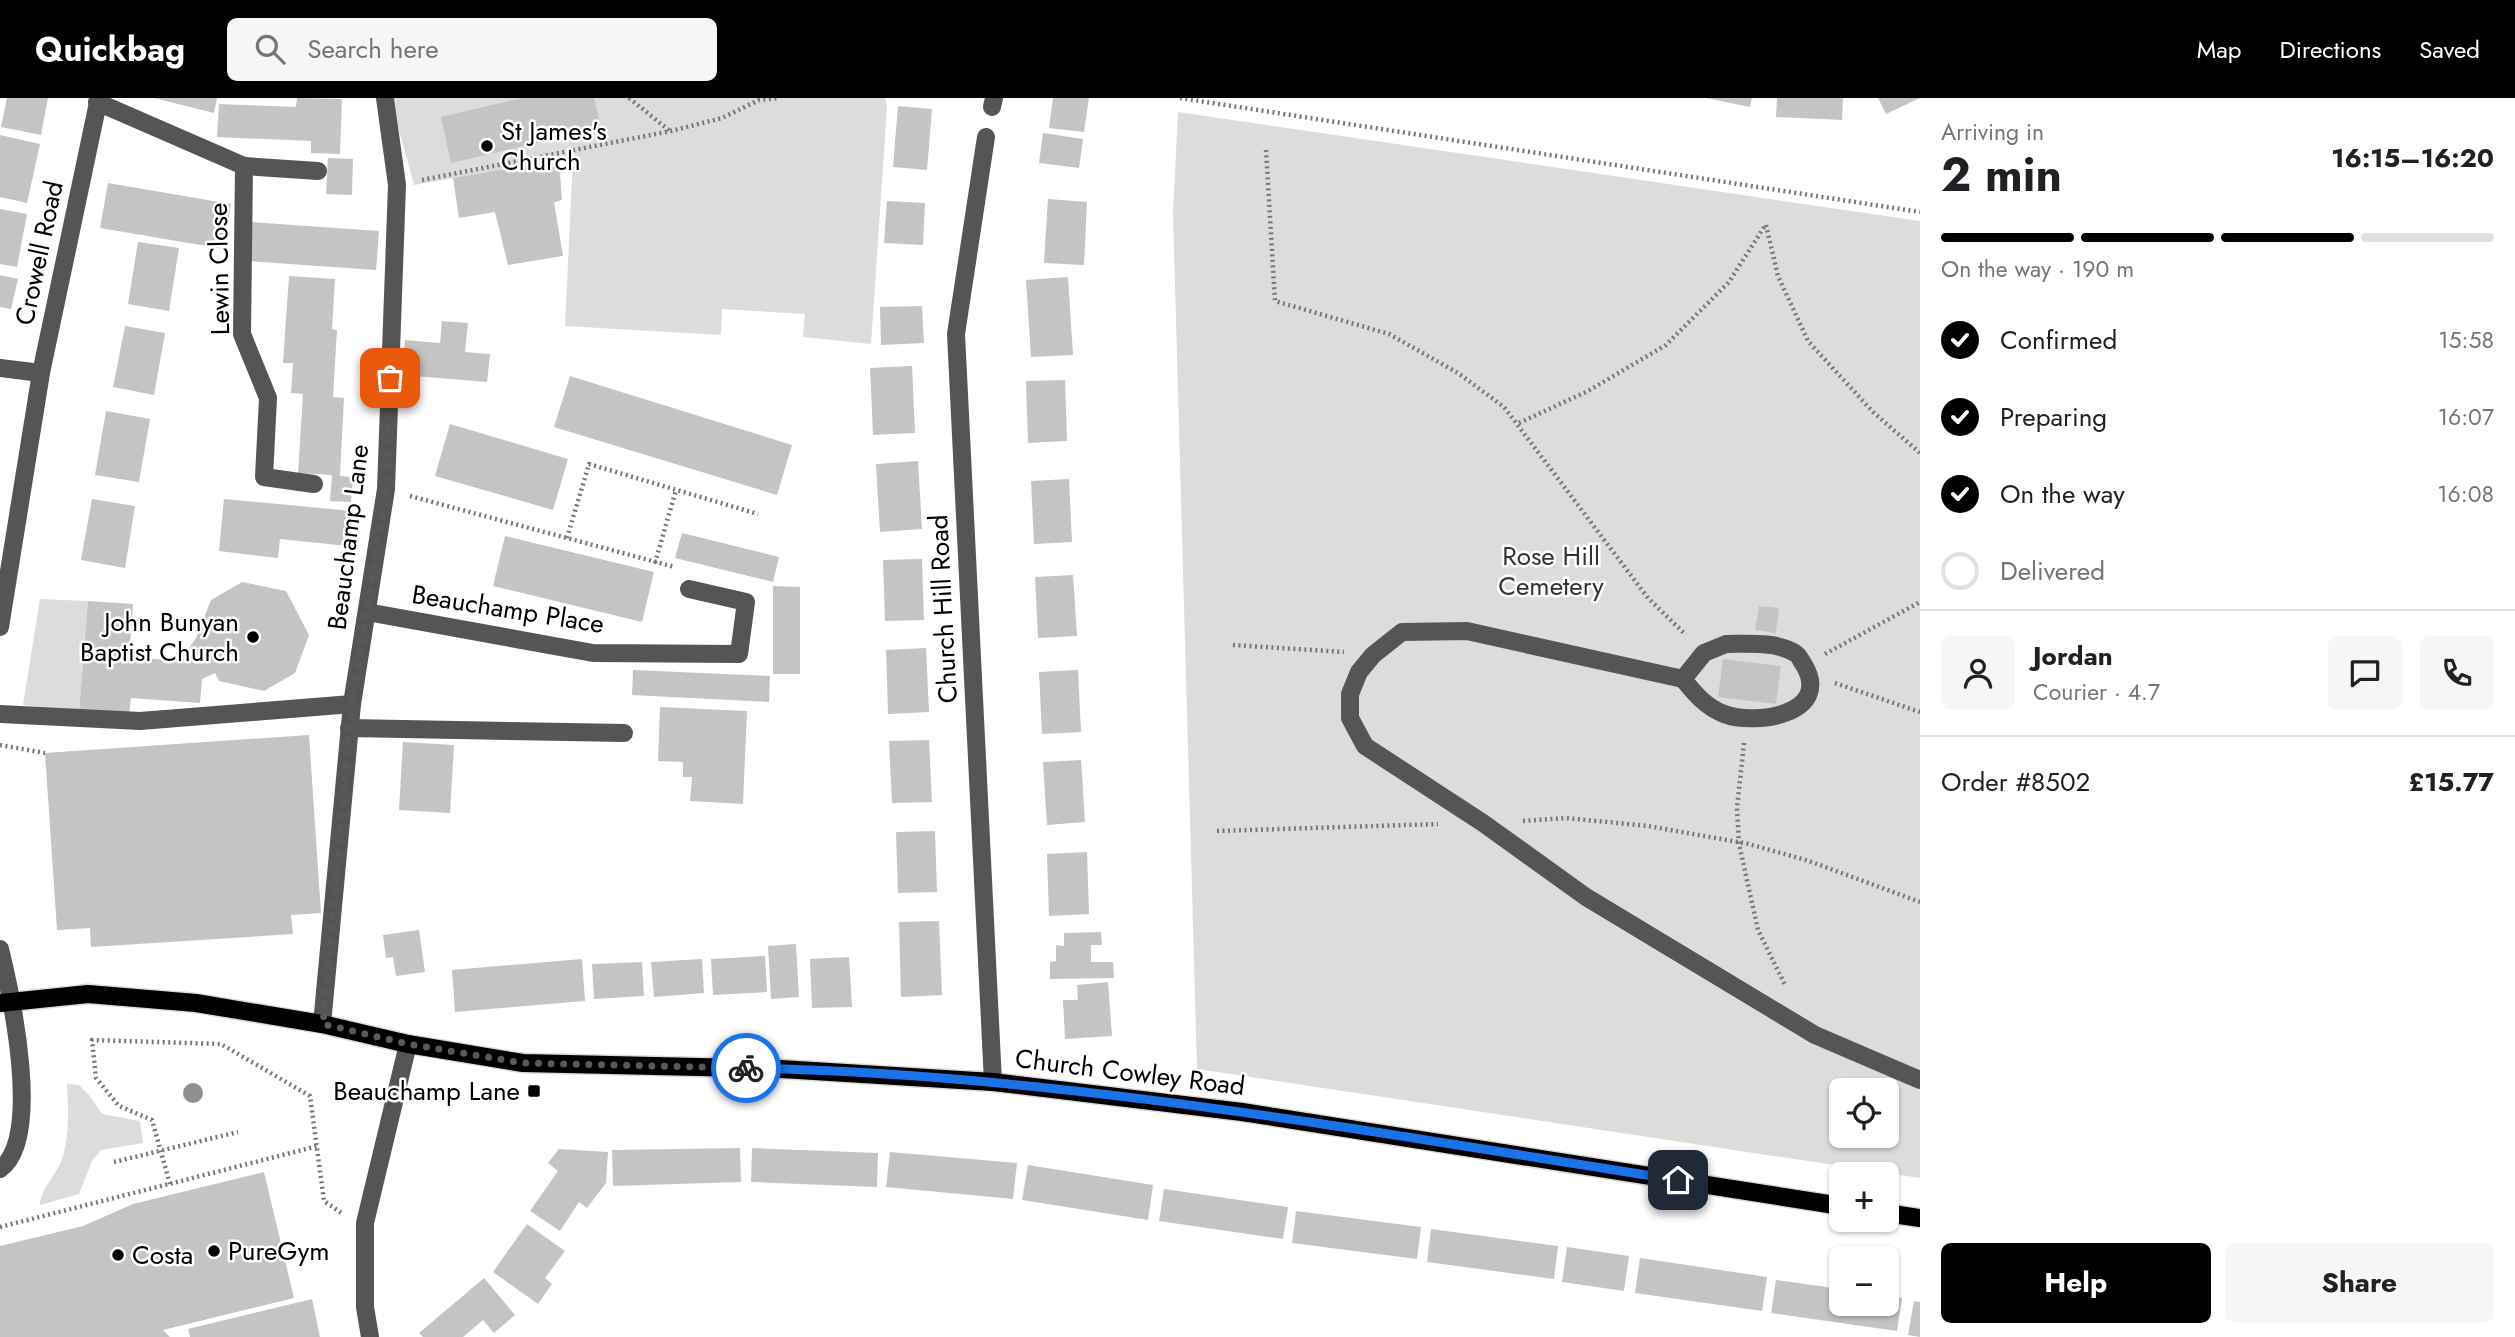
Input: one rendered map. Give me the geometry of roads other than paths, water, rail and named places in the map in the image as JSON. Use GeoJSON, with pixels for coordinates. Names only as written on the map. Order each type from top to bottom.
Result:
{"type":"FeatureCollection","features":[{"type":"Feature","properties":{"kind":"main road","name":"Church Cowley Road"},"geometry":{"type":"LineString","coordinates":[[6,1002],[88,994],[196,1003],[323,1024],[408,1044],[523,1063],[781,1069],[993,1082],[1242,1112],[1829,1204]]}},
{"type":"Feature","properties":{"kind":"main road"},"geometry":{"type":"LineString","coordinates":[[1899,1215],[1920,1218]]}},
{"type":"Feature","properties":{"kind":"street","name":"Beauchamp Lane"},"geometry":{"type":"LineString","coordinates":[[323,1024],[349,728],[386,489],[397,185],[385,98]]}},
{"type":"Feature","properties":{"kind":"street","name":"Lewin Close"},"geometry":{"type":"LineString","coordinates":[[98,100],[244,166],[242,334],[268,398],[264,477],[314,484]]}},
{"type":"Feature","properties":{"kind":"street","name":"Crowell Road"},"geometry":{"type":"LineString","coordinates":[[0,627],[41,373],[98,100]]}},
{"type":"Feature","properties":{"kind":"street","name":"Church Hill Road"},"geometry":{"type":"LineString","coordinates":[[986,137],[956,334],[993,1082]]}},
{"type":"Feature","properties":{"kind":"street"},"geometry":{"type":"LineString","coordinates":[[244,166],[318,171]]}},
{"type":"Feature","properties":{"kind":"street"},"geometry":{"type":"LineString","coordinates":[[0,368],[41,373]]}},
{"type":"Feature","properties":{"kind":"street","name":"Beauchamp Place"},"geometry":{"type":"LineString","coordinates":[[368,612],[593,653],[739,654],[746,602],[689,589]]}},
{"type":"Feature","properties":{"kind":"street"},"geometry":{"type":"LineString","coordinates":[[1684,679],[1704,653],[1726,643],[1780,647],[1797,654],[1808,673],[1810,687],[1803,703],[1785,715],[1748,718],[1725,714],[1698,699],[1684,679],[1467,631],[1402,632],[1373,654],[1359,672],[1350,694],[1350,718],[1365,746],[1483,823],[1586,897],[1808,1031],[1920,1080]]}},
{"type":"Feature","properties":{"kind":"street"},"geometry":{"type":"LineString","coordinates":[[0,714],[140,721],[352,704]]}},
{"type":"Feature","properties":{"kind":"street"},"geometry":{"type":"LineString","coordinates":[[349,728],[624,733]]}},
{"type":"Feature","properties":{"kind":"street"},"geometry":{"type":"LineString","coordinates":[[0,949],[6,1002],[21,1066],[19,1139],[8,1164],[0,1170]]}},
{"type":"Feature","properties":{"kind":"street"},"geometry":{"type":"LineString","coordinates":[[370,1337],[365,1307],[365,1223],[408,1044]]}},
{"type":"Feature","properties":{"kind":"place","name":"St James's Church"},"geometry":{"type":"Point","coordinates":[487,146]}},
{"type":"Feature","properties":{"kind":"place","name":"John Bunyan Baptist Church"},"geometry":{"type":"Point","coordinates":[253,637]}},
{"type":"Feature","properties":{"kind":"place","name":"Beauchamp Lane"},"geometry":{"type":"Point","coordinates":[534,1091]}},
{"type":"Feature","properties":{"kind":"place","name":"PureGym"},"geometry":{"type":"Point","coordinates":[214,1251]}},
{"type":"Feature","properties":{"kind":"place","name":"Costa"},"geometry":{"type":"Point","coordinates":[118,1255]}},
{"type":"Feature","properties":{"kind":"park label","name":"Rose Hill Cemetery"},"geometry":{"type":"Point","coordinates":[1551,571]}}]}
